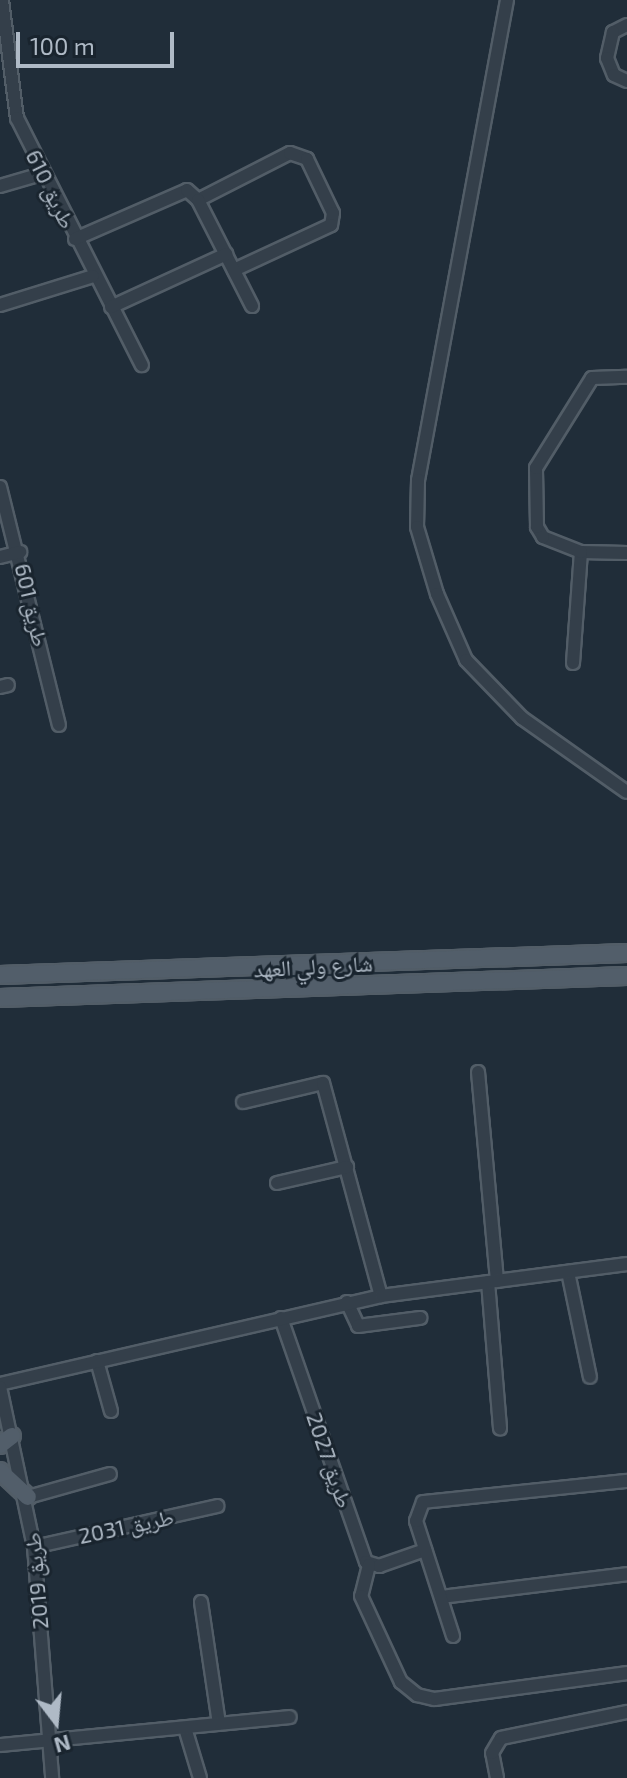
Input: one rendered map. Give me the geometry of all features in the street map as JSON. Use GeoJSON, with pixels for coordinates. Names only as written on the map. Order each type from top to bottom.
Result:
{"type":"FeatureCollection","features":[{"type":"Feature","properties":{"kind":"main road","name":"شارع ولي العهد"},"geometry":{"type":"LineString","coordinates":[[0,975],[627,953]]}},
{"type":"Feature","properties":{"kind":"main road","name":"شارع ولي العهد"},"geometry":{"type":"LineString","coordinates":[[0,998],[627,976]]}},
{"type":"Feature","properties":{"kind":"main road"},"geometry":{"type":"LineString","coordinates":[[0,1471],[28,1497]]}},
{"type":"Feature","properties":{"kind":"street","name":"طريق 610"},"geometry":{"type":"LineString","coordinates":[[2,0],[12,104],[41,174],[142,365]]}},
{"type":"Feature","properties":{"kind":"street"},"geometry":{"type":"LineString","coordinates":[[507,0],[418,480],[417,527],[437,594],[466,660],[522,718],[627,792]]}},
{"type":"Feature","properties":{"kind":"street"},"geometry":{"type":"LineString","coordinates":[[627,25],[613,32],[607,58],[614,75],[627,81]]}},
{"type":"Feature","properties":{"kind":"street"},"geometry":{"type":"LineString","coordinates":[[198,200],[290,153],[307,159],[333,213],[331,225],[234,270]]}},
{"type":"Feature","properties":{"kind":"street"},"geometry":{"type":"LineString","coordinates":[[0,186],[41,174]]}},
{"type":"Feature","properties":{"kind":"street"},"geometry":{"type":"LineString","coordinates":[[75,239],[178,190],[187,190],[198,200],[252,306]]}},
{"type":"Feature","properties":{"kind":"street"},"geometry":{"type":"LineString","coordinates":[[111,307],[226,254]]}},
{"type":"Feature","properties":{"kind":"street"},"geometry":{"type":"LineString","coordinates":[[0,305],[93,276]]}},
{"type":"Feature","properties":{"kind":"street"},"geometry":{"type":"LineString","coordinates":[[627,377],[592,378],[536,468],[537,527],[543,537],[581,552],[627,553]]}},
{"type":"Feature","properties":{"kind":"street","name":"طريق 601"},"geometry":{"type":"LineString","coordinates":[[0,487],[20,552],[59,725]]}},
{"type":"Feature","properties":{"kind":"street"},"geometry":{"type":"LineString","coordinates":[[0,557],[20,552]]}},
{"type":"Feature","properties":{"kind":"street"},"geometry":{"type":"LineString","coordinates":[[573,663],[581,552]]}},
{"type":"Feature","properties":{"kind":"street"},"geometry":{"type":"LineString","coordinates":[[478,1072],[500,1429]]}},
{"type":"Feature","properties":{"kind":"street"},"geometry":{"type":"LineString","coordinates":[[243,1102],[322,1082],[381,1296]]}},
{"type":"Feature","properties":{"kind":"street"},"geometry":{"type":"LineString","coordinates":[[277,1183],[347,1167]]}},
{"type":"Feature","properties":{"kind":"street"},"geometry":{"type":"LineString","coordinates":[[0,1386],[347,1302],[627,1264]]}},
{"type":"Feature","properties":{"kind":"street"},"geometry":{"type":"LineString","coordinates":[[568,1272],[590,1377]]}},
{"type":"Feature","properties":{"kind":"street"},"geometry":{"type":"LineString","coordinates":[[347,1302],[358,1326],[420,1318]]}},
{"type":"Feature","properties":{"kind":"street","name":"طريق 2027"},"geometry":{"type":"LineString","coordinates":[[281,1318],[369,1565]]}},
{"type":"Feature","properties":{"kind":"street"},"geometry":{"type":"LineString","coordinates":[[97,1361],[111,1411]]}},
{"type":"Feature","properties":{"kind":"street","name":"طريق 2019"},"geometry":{"type":"LineString","coordinates":[[0,1386],[6,1440],[28,1497],[52,1778]]}},
{"type":"Feature","properties":{"kind":"street"},"geometry":{"type":"LineString","coordinates":[[28,1497],[110,1474]]}},
{"type":"Feature","properties":{"kind":"street"},"geometry":{"type":"LineString","coordinates":[[453,1636],[415,1516],[428,1499],[627,1481]]}},
{"type":"Feature","properties":{"kind":"street","name":"طريق 2031"},"geometry":{"type":"LineString","coordinates":[[34,1547],[217,1506]]}},
{"type":"Feature","properties":{"kind":"street"},"geometry":{"type":"LineString","coordinates":[[425,1550],[369,1565],[361,1596],[401,1682],[417,1695],[435,1699],[627,1673]]}},
{"type":"Feature","properties":{"kind":"street"},"geometry":{"type":"LineString","coordinates":[[441,1597],[627,1574]]}},
{"type":"Feature","properties":{"kind":"street"},"geometry":{"type":"LineString","coordinates":[[201,1602],[219,1724]]}},
{"type":"Feature","properties":{"kind":"street"},"geometry":{"type":"LineString","coordinates":[[497,1778],[492,1753],[501,1738],[627,1712]]}},
{"type":"Feature","properties":{"kind":"street"},"geometry":{"type":"LineString","coordinates":[[0,1745],[290,1717]]}},
{"type":"Feature","properties":{"kind":"street"},"geometry":{"type":"LineString","coordinates":[[185,1728],[200,1778]]}}]}
